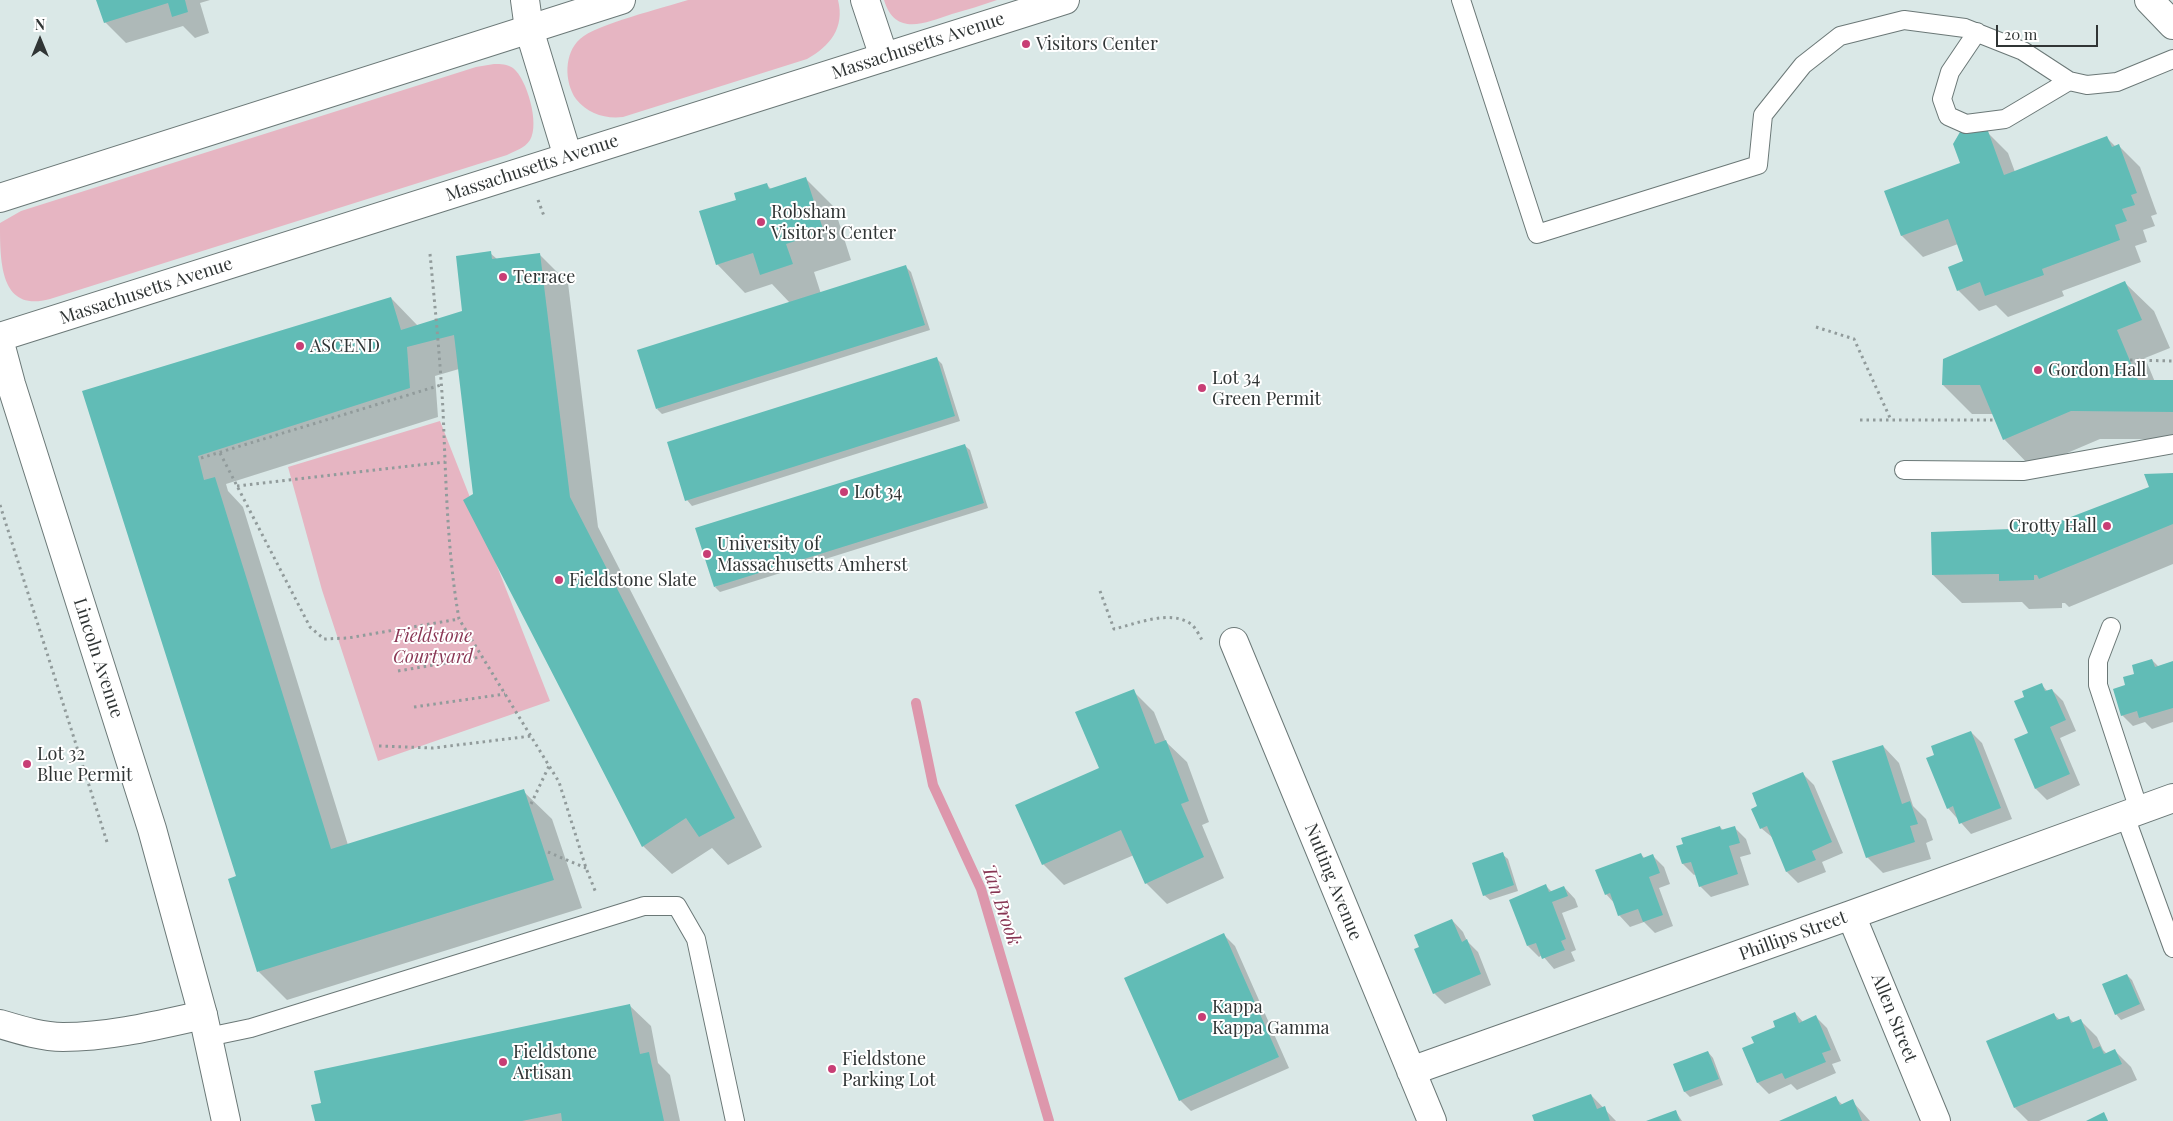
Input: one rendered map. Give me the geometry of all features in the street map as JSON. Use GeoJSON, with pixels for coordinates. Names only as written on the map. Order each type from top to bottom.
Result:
{"type":"FeatureCollection","features":[{"type":"Feature","properties":{"kind":"street"},"geometry":{"type":"LineString","coordinates":[[525,0],[529,29],[568,157]]}},
{"type":"Feature","properties":{"kind":"street"},"geometry":{"type":"LineString","coordinates":[[0,198],[621,0]]}},
{"type":"Feature","properties":{"kind":"street"},"geometry":{"type":"LineString","coordinates":[[865,0],[884,57]]}},
{"type":"Feature","properties":{"kind":"street","name":"Massachusetts Avenue"},"geometry":{"type":"LineString","coordinates":[[0,337],[1065,0]]}},
{"type":"Feature","properties":{"kind":"street"},"geometry":{"type":"LineString","coordinates":[[2149,0],[2173,25]]}},
{"type":"Feature","properties":{"kind":"street","name":"Lincoln Avenue"},"geometry":{"type":"LineString","coordinates":[[0,343],[13,391],[152,828],[205,1026],[226,1121]]}},
{"type":"Feature","properties":{"kind":"street","name":"Nutting Avenue"},"geometry":{"type":"LineString","coordinates":[[1234,642],[1432,1121]]}},
{"type":"Feature","properties":{"kind":"street","name":"Phillips Street"},"geometry":{"type":"LineString","coordinates":[[1411,1071],[1851,915],[2173,798]]}},
{"type":"Feature","properties":{"kind":"street","name":"Allen Street"},"geometry":{"type":"LineString","coordinates":[[1851,915],[1936,1121]]}},
{"type":"Feature","properties":{"kind":"street"},"geometry":{"type":"LineString","coordinates":[[0,1024],[28,1033],[62,1037],[205,1026]]}},
{"type":"Feature","properties":{"kind":"lane"},"geometry":{"type":"LineString","coordinates":[[1460,0],[1537,234],[1758,165],[1763,115],[1803,65],[1840,36],[1904,20],[1965,28],[2022,51],[2069,81],[2087,85],[2117,82],[2173,59]]}},
{"type":"Feature","properties":{"kind":"lane"},"geometry":{"type":"LineString","coordinates":[[1977,32],[1950,72],[1942,99],[1948,116],[1966,124],[2005,119],[2069,81]]}},
{"type":"Feature","properties":{"kind":"lane"},"geometry":{"type":"LineString","coordinates":[[1904,470],[2024,471],[2173,444]]}},
{"type":"Feature","properties":{"kind":"lane"},"geometry":{"type":"LineString","coordinates":[[2111,627],[2098,661],[2098,685],[2132,813],[2173,948]]}},
{"type":"Feature","properties":{"kind":"lane"},"geometry":{"type":"LineString","coordinates":[[205,1026],[251,1028],[644,906],[678,906],[696,939],[734,1121]]}},
{"type":"Feature","properties":{"kind":"path"},"geometry":{"type":"LineString","coordinates":[[534,192],[544,216]]}},
{"type":"Feature","properties":{"kind":"path"},"geometry":{"type":"LineString","coordinates":[[430,254],[441,386],[453,581],[459,619],[559,782],[586,868],[597,896]]}},
{"type":"Feature","properties":{"kind":"path"},"geometry":{"type":"LineString","coordinates":[[1816,328],[1854,339],[1891,420]]}},
{"type":"Feature","properties":{"kind":"path"},"geometry":{"type":"LineString","coordinates":[[2130,360],[2173,361]]}},
{"type":"Feature","properties":{"kind":"path"},"geometry":{"type":"LineString","coordinates":[[201,458],[441,386]]}},
{"type":"Feature","properties":{"kind":"path"},"geometry":{"type":"LineString","coordinates":[[1860,420],[1994,420]]}},
{"type":"Feature","properties":{"kind":"path"},"geometry":{"type":"LineString","coordinates":[[220,453],[310,627],[324,639],[348,638],[459,619]]}},
{"type":"Feature","properties":{"kind":"path"},"geometry":{"type":"LineString","coordinates":[[237,486],[445,462]]}},
{"type":"Feature","properties":{"kind":"path"},"geometry":{"type":"LineString","coordinates":[[0,505],[106,842]]}},
{"type":"Feature","properties":{"kind":"path"},"geometry":{"type":"LineString","coordinates":[[1100,591],[1114,629],[1164,618],[1183,619],[1193,625],[1203,643]]}},
{"type":"Feature","properties":{"kind":"path"},"geometry":{"type":"LineString","coordinates":[[398,671],[482,657]]}},
{"type":"Feature","properties":{"kind":"path"},"geometry":{"type":"LineString","coordinates":[[414,707],[505,694]]}},
{"type":"Feature","properties":{"kind":"path"},"geometry":{"type":"LineString","coordinates":[[379,746],[433,748],[531,736]]}},
{"type":"Feature","properties":{"kind":"path"},"geometry":{"type":"LineString","coordinates":[[531,804],[549,766]]}},
{"type":"Feature","properties":{"kind":"path"},"geometry":{"type":"LineString","coordinates":[[548,852],[586,868]]}},
{"type":"Feature","properties":{"kind":"green space"},"geometry":{"type":"Polygon","coordinates":[[[688,0],[838,0],[840,10],[834,35],[823,48],[807,59],[623,117],[603,116],[591,112],[576,99],[569,84],[568,68],[571,52],[580,39],[588,33],[615,22],[688,0]]]}},
{"type":"Feature","properties":{"kind":"green space"},"geometry":{"type":"Polygon","coordinates":[[[884,0],[997,0],[932,21],[912,24],[903,23],[895,19],[889,12],[884,0]]]}},
{"type":"Feature","properties":{"kind":"green space"},"geometry":{"type":"Polygon","coordinates":[[[502,64],[513,68],[518,74],[527,91],[533,113],[533,133],[530,140],[523,147],[507,155],[50,299],[33,301],[21,299],[12,291],[6,281],[1,253],[0,223],[21,211],[476,67],[502,64]]]}},
{"type":"Feature","properties":{"kind":"green space","name":"Fieldstone Courtyard"},"geometry":{"type":"Polygon","coordinates":[[[440,421],[550,701],[378,761],[322,590],[288,467],[440,421]]]}},
{"type":"Feature","properties":{"kind":"building"},"geometry":{"type":"Polygon","coordinates":[[[96,0],[185,0],[188,12],[172,17],[168,3],[104,23],[96,0]]]}},
{"type":"Feature","properties":{"kind":"building"},"geometry":{"type":"Polygon","coordinates":[[[1972,128],[1988,131],[2004,175],[2107,136],[2112,147],[2119,144],[2137,193],[2131,195],[2135,205],[2122,209],[2127,221],[2115,225],[2120,240],[2042,269],[2044,275],[1985,296],[1980,282],[1957,291],[1948,267],[1963,261],[1948,219],[1901,236],[1884,191],[1960,163],[1953,144],[1960,132],[1972,128]]]}},
{"type":"Feature","properties":{"kind":"building","name":"Robsham Visitor's Center"},"geometry":{"type":"Polygon","coordinates":[[[806,177],[824,232],[786,244],[793,264],[760,275],[753,253],[716,265],[699,211],[736,200],[734,193],[767,183],[769,189],[806,177]]]}},
{"type":"Feature","properties":{"kind":"building","name":"Fieldstone Slate"},"geometry":{"type":"Polygon","coordinates":[[[491,251],[492,259],[540,253],[570,497],[735,818],[699,837],[686,818],[642,847],[463,500],[473,494],[454,335],[407,347],[410,388],[198,456],[204,480],[215,477],[331,849],[524,789],[554,880],[257,972],[228,879],[236,876],[82,391],[391,297],[401,330],[462,311],[456,256],[491,251]]]}},
{"type":"Feature","properties":{"kind":"building"},"geometry":{"type":"Polygon","coordinates":[[[906,265],[925,325],[656,409],[637,350],[906,265]]]}},
{"type":"Feature","properties":{"kind":"building","name":"Gordon Hall"},"geometry":{"type":"Polygon","coordinates":[[[2125,281],[2142,320],[2117,330],[2138,380],[2173,380],[2173,412],[2071,411],[2003,440],[1980,385],[1942,385],[1943,359],[2125,281]]]}},
{"type":"Feature","properties":{"kind":"building"},"geometry":{"type":"Polygon","coordinates":[[[937,357],[955,416],[685,501],[667,442],[937,357]]]}},
{"type":"Feature","properties":{"kind":"building"},"geometry":{"type":"Polygon","coordinates":[[[965,444],[984,503],[714,587],[695,528],[965,444]]]}},
{"type":"Feature","properties":{"kind":"building","name":"Crotty Hall"},"geometry":{"type":"Polygon","coordinates":[[[2173,473],[2173,524],[2039,579],[2037,575],[2034,575],[2034,580],[1999,581],[1999,574],[1932,575],[1931,532],[2011,529],[2011,523],[2018,520],[2024,535],[2149,487],[2144,474],[2173,473]]]}},
{"type":"Feature","properties":{"kind":"building"},"geometry":{"type":"Polygon","coordinates":[[[2152,659],[2155,667],[2173,661],[2173,708],[2139,718],[2137,711],[2121,716],[2113,689],[2125,685],[2123,677],[2134,674],[2132,665],[2152,659]]]}},
{"type":"Feature","properties":{"kind":"building"},"geometry":{"type":"Polygon","coordinates":[[[2042,683],[2045,691],[2052,689],[2066,720],[2050,727],[2070,774],[2035,789],[2014,739],[2028,733],[2014,701],[2024,697],[2022,691],[2042,683]]]}},
{"type":"Feature","properties":{"kind":"building"},"geometry":{"type":"Polygon","coordinates":[[[1134,689],[1155,744],[1166,740],[1189,801],[1181,804],[1204,857],[1145,884],[1121,830],[1042,865],[1015,805],[1099,768],[1075,712],[1134,689]]]}},
{"type":"Feature","properties":{"kind":"building"},"geometry":{"type":"Polygon","coordinates":[[[1971,731],[2001,808],[1959,824],[1953,806],[1947,809],[1926,758],[1934,755],[1931,746],[1971,731]]]}},
{"type":"Feature","properties":{"kind":"building"},"geometry":{"type":"Polygon","coordinates":[[[1883,745],[1902,804],[1910,801],[1918,824],[1910,826],[1915,842],[1866,858],[1832,761],[1883,745]]]}},
{"type":"Feature","properties":{"kind":"building"},"geometry":{"type":"Polygon","coordinates":[[[1803,772],[1832,842],[1812,851],[1816,860],[1786,872],[1767,826],[1760,829],[1751,809],[1757,806],[1752,793],[1803,772]]]}},
{"type":"Feature","properties":{"kind":"building"},"geometry":{"type":"Polygon","coordinates":[[[1720,826],[1721,830],[1735,826],[1740,843],[1729,846],[1738,874],[1699,887],[1691,862],[1682,864],[1676,846],[1683,844],[1681,838],[1720,826]]]}},
{"type":"Feature","properties":{"kind":"building"},"geometry":{"type":"Polygon","coordinates":[[[1503,852],[1514,885],[1483,896],[1472,863],[1503,852]]]}},
{"type":"Feature","properties":{"kind":"building"},"geometry":{"type":"Polygon","coordinates":[[[1641,853],[1643,858],[1653,854],[1660,873],[1649,877],[1663,915],[1643,922],[1638,909],[1618,916],[1610,893],[1605,895],[1595,870],[1641,853]]]}},
{"type":"Feature","properties":{"kind":"building"},"geometry":{"type":"Polygon","coordinates":[[[1546,884],[1549,892],[1564,886],[1568,896],[1552,902],[1566,939],[1561,941],[1565,950],[1542,959],[1536,943],[1527,946],[1509,900],[1546,884]]]}},
{"type":"Feature","properties":{"kind":"building"},"geometry":{"type":"Polygon","coordinates":[[[1452,919],[1462,942],[1467,939],[1481,974],[1433,994],[1414,949],[1419,947],[1414,935],[1452,919]]]}},
{"type":"Feature","properties":{"kind":"building","name":"Kappa Kappa Gamma"},"geometry":{"type":"Polygon","coordinates":[[[1224,933],[1279,1057],[1179,1101],[1124,978],[1224,933]]]}},
{"type":"Feature","properties":{"kind":"building"},"geometry":{"type":"Polygon","coordinates":[[[2127,974],[2140,1004],[2115,1015],[2102,984],[2127,974]]]}},
{"type":"Feature","properties":{"kind":"building","name":"Fieldstone Artisan"},"geometry":{"type":"Polygon","coordinates":[[[630,1004],[640,1054],[649,1052],[664,1121],[562,1121],[561,1113],[522,1121],[315,1121],[311,1105],[321,1103],[314,1071],[630,1004]]]}},
{"type":"Feature","properties":{"kind":"building"},"geometry":{"type":"Polygon","coordinates":[[[1795,1012],[1799,1023],[1816,1015],[1831,1050],[1822,1053],[1826,1062],[1785,1079],[1782,1073],[1757,1083],[1742,1048],[1754,1043],[1751,1037],[1775,1027],[1773,1021],[1795,1012]]]}},
{"type":"Feature","properties":{"kind":"building"},"geometry":{"type":"Polygon","coordinates":[[[2054,1013],[2057,1020],[2069,1016],[2071,1023],[2081,1019],[2093,1049],[2100,1046],[2104,1054],[2115,1049],[2122,1064],[2014,1108],[1986,1041],[2054,1013]]]}},
{"type":"Feature","properties":{"kind":"building"},"geometry":{"type":"Polygon","coordinates":[[[1708,1051],[1719,1079],[1684,1092],[1673,1064],[1708,1051]]]}},
{"type":"Feature","properties":{"kind":"building"},"geometry":{"type":"Polygon","coordinates":[[[1591,1094],[1597,1109],[1605,1106],[1610,1121],[1534,1121],[1532,1115],[1591,1094]]]}},
{"type":"Feature","properties":{"kind":"building"},"geometry":{"type":"Polygon","coordinates":[[[1836,1096],[1840,1105],[1853,1099],[1862,1121],[1779,1121],[1836,1096]]]}},
{"type":"Feature","properties":{"kind":"building"},"geometry":{"type":"Polygon","coordinates":[[[1676,1110],[1680,1121],[1646,1121],[1676,1110]]]}},
{"type":"Feature","properties":{"kind":"building"},"geometry":{"type":"Polygon","coordinates":[[[2104,1112],[2108,1121],[2086,1121],[2104,1112]]]}},
{"type":"Feature","properties":{"kind":"waterway","name":"Tan Brook"},"geometry":{"type":"LineString","coordinates":[[916,703],[933,785],[981,889],[1049,1121]]}},
{"type":"Feature","properties":{"kind":"place","name":"Visitors Center"},"geometry":{"type":"Point","coordinates":[1026,44]}},
{"type":"Feature","properties":{"kind":"place","name":"Robsham Visitor's Center"},"geometry":{"type":"Point","coordinates":[761,222]}},
{"type":"Feature","properties":{"kind":"place","name":"Terrace"},"geometry":{"type":"Point","coordinates":[503,277]}},
{"type":"Feature","properties":{"kind":"place","name":"ASCEND"},"geometry":{"type":"Point","coordinates":[300,346]}},
{"type":"Feature","properties":{"kind":"place","name":"Gordon Hall"},"geometry":{"type":"Point","coordinates":[2038,370]}},
{"type":"Feature","properties":{"kind":"place","name":"Lot 34 Green Permit"},"geometry":{"type":"Point","coordinates":[1202,388]}},
{"type":"Feature","properties":{"kind":"place","name":"Lot 34"},"geometry":{"type":"Point","coordinates":[844,492]}},
{"type":"Feature","properties":{"kind":"place","name":"Crotty Hall"},"geometry":{"type":"Point","coordinates":[2107,526]}},
{"type":"Feature","properties":{"kind":"place","name":"University of Massachusetts Amherst"},"geometry":{"type":"Point","coordinates":[707,554]}},
{"type":"Feature","properties":{"kind":"place","name":"Fieldstone Slate"},"geometry":{"type":"Point","coordinates":[559,580]}},
{"type":"Feature","properties":{"kind":"place","name":"Lot 32 Blue Permit"},"geometry":{"type":"Point","coordinates":[27,764]}},
{"type":"Feature","properties":{"kind":"place","name":"Kappa Kappa Gamma"},"geometry":{"type":"Point","coordinates":[1202,1017]}},
{"type":"Feature","properties":{"kind":"place","name":"Fieldstone Artisan"},"geometry":{"type":"Point","coordinates":[503,1062]}},
{"type":"Feature","properties":{"kind":"place","name":"Fieldstone Parking Lot"},"geometry":{"type":"Point","coordinates":[832,1069]}}]}
